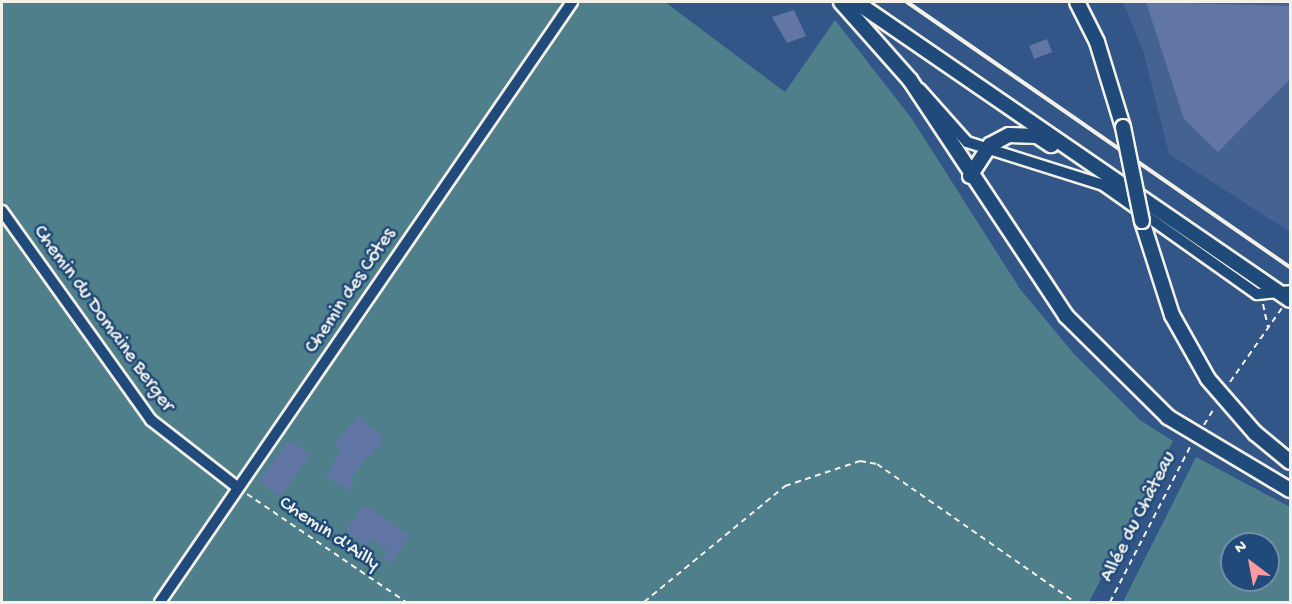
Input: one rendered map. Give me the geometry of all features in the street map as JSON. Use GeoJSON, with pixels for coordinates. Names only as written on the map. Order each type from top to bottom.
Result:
{"type":"FeatureCollection","features":[{"type":"Feature","properties":{"kind":"street","name":"Chemin des Côtes"},"geometry":{"type":"LineString","coordinates":[[160,603],[237,487],[572,2]]}},
{"type":"Feature","properties":{"kind":"street"},"geometry":{"type":"LineString","coordinates":[[841,2],[957,133],[986,151],[1103,184],[1257,294],[1288,296]]}},
{"type":"Feature","properties":{"kind":"street"},"geometry":{"type":"LineString","coordinates":[[856,2],[1288,296]]}},
{"type":"Feature","properties":{"kind":"street"},"geometry":{"type":"LineString","coordinates":[[1077,2],[1097,42],[1123,127],[1142,221],[1158,281],[1198,363],[1229,407],[1290,462]]}},
{"type":"Feature","properties":{"kind":"street"},"geometry":{"type":"LineString","coordinates":[[910,80],[970,176],[1066,316],[1137,390],[1202,441],[1290,490]]}},
{"type":"Feature","properties":{"kind":"street"},"geometry":{"type":"LineString","coordinates":[[970,176],[986,151],[999,139],[1023,134],[1086,160]]}},
{"type":"Feature","properties":{"kind":"street","name":"Chemin du Domaine Berger"},"geometry":{"type":"LineString","coordinates":[[2,211],[152,420],[237,487]]}},
{"type":"Feature","properties":{"kind":"path"},"geometry":{"type":"LineString","coordinates":[[1257,294],[1268,330]]}},
{"type":"Feature","properties":{"kind":"path"},"geometry":{"type":"LineString","coordinates":[[1230,382],[1268,330],[1288,296]]}},
{"type":"Feature","properties":{"kind":"path"},"geometry":{"type":"LineString","coordinates":[[1200,430],[1213,410]]}},
{"type":"Feature","properties":{"kind":"path","name":"Allée du Château"},"geometry":{"type":"LineString","coordinates":[[1110,603],[1192,444]]}},
{"type":"Feature","properties":{"kind":"path"},"geometry":{"type":"LineString","coordinates":[[644,603],[785,486],[860,461],[877,464],[1074,603]]}},
{"type":"Feature","properties":{"kind":"path","name":"Chemin d'Ailly"},"geometry":{"type":"LineString","coordinates":[[237,487],[406,603]]}},
{"type":"Feature","properties":{"kind":"shaded area"},"geometry":{"type":"Polygon","coordinates":[[[1123,2],[1290,2],[1290,232],[1169,154],[1143,51],[1123,2]]]}},
{"type":"Feature","properties":{"kind":"green space"},"geometry":{"type":"Polygon","coordinates":[[[2,2],[665,2],[785,92],[835,20],[912,119],[1020,289],[1074,354],[1140,420],[1173,441],[1089,602],[2,602],[2,2]]]}},
{"type":"Feature","properties":{"kind":"green space"},"geometry":{"type":"Polygon","coordinates":[[[1196,457],[1290,507],[1290,602],[1123,602],[1196,457]]]}},
{"type":"Feature","properties":{"kind":"building"},"geometry":{"type":"Polygon","coordinates":[[[1146,2],[1290,6],[1290,79],[1218,152],[1184,119],[1146,2]]]}},
{"type":"Feature","properties":{"kind":"building"},"geometry":{"type":"Polygon","coordinates":[[[794,10],[806,36],[787,43],[772,17],[794,10]]]}},
{"type":"Feature","properties":{"kind":"building"},"geometry":{"type":"Polygon","coordinates":[[[1047,39],[1052,52],[1034,59],[1029,46],[1047,39]]]}},
{"type":"Feature","properties":{"kind":"building"},"geometry":{"type":"Polygon","coordinates":[[[358,416],[384,438],[350,479],[354,482],[348,491],[326,476],[341,449],[335,444],[358,416]]]}},
{"type":"Feature","properties":{"kind":"building"},"geometry":{"type":"Polygon","coordinates":[[[289,440],[310,455],[280,497],[259,481],[289,440]]]}},
{"type":"Feature","properties":{"kind":"building"},"geometry":{"type":"Polygon","coordinates":[[[364,505],[410,535],[391,563],[383,557],[388,550],[372,539],[367,546],[345,531],[364,505]]]}},
{"type":"Feature","properties":{"kind":"railway"},"geometry":{"type":"LineString","coordinates":[[907,2],[1290,267]]}}]}
